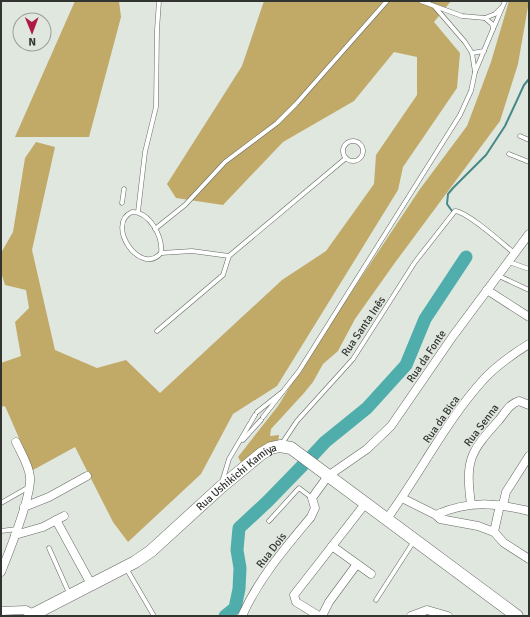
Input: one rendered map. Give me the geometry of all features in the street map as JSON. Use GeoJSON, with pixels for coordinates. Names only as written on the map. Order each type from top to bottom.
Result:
{"type":"FeatureCollection","features":[{"type":"Feature","properties":{"kind":"main road","name":"Rua Ushikichi Kamiya"},"geometry":{"type":"LineString","coordinates":[[36,614],[126,567],[151,551],[226,483],[261,454],[271,448],[280,446],[291,448],[414,541],[517,616]]}},
{"type":"Feature","properties":{"kind":"street","name":"Rua da Fonte"},"geometry":{"type":"LineString","coordinates":[[312,498],[328,476],[368,449],[390,426],[487,290],[499,276],[514,253],[529,236]]}},
{"type":"Feature","properties":{"kind":"street"},"geometry":{"type":"LineString","coordinates":[[487,290],[529,317]]}},
{"type":"Feature","properties":{"kind":"street","name":"Rua da Bica"},"geometry":{"type":"LineString","coordinates":[[386,520],[402,498],[453,418],[484,379],[505,359],[529,344]]}},
{"type":"Feature","properties":{"kind":"street","name":"Rua Senna"},"geometry":{"type":"LineString","coordinates":[[471,504],[468,475],[472,453],[510,405],[519,401],[529,405]]}},
{"type":"Feature","properties":{"kind":"street"},"geometry":{"type":"LineString","coordinates":[[1,572],[16,532],[29,487],[29,473],[16,442]]}},
{"type":"Feature","properties":{"kind":"street"},"geometry":{"type":"LineString","coordinates":[[494,532],[506,492],[529,456]]}},
{"type":"Feature","properties":{"kind":"street"},"geometry":{"type":"LineString","coordinates":[[24,507],[49,497],[87,476]]}},
{"type":"Feature","properties":{"kind":"street","name":"Rua Dois"},"geometry":{"type":"LineString","coordinates":[[242,616],[254,590],[271,566],[311,517],[315,508],[312,498]]}},
{"type":"Feature","properties":{"kind":"street"},"geometry":{"type":"LineString","coordinates":[[402,498],[436,514],[442,520],[478,526],[494,532],[504,544],[529,559]]}},
{"type":"Feature","properties":{"kind":"street"},"geometry":{"type":"LineString","coordinates":[[357,564],[320,616],[296,602],[294,595],[365,504]]}},
{"type":"Feature","properties":{"kind":"street"},"geometry":{"type":"LineString","coordinates":[[436,514],[456,506],[471,504],[501,505],[529,511]]}},
{"type":"Feature","properties":{"kind":"street"},"geometry":{"type":"LineString","coordinates":[[16,532],[38,529],[64,516]]}},
{"type":"Feature","properties":{"kind":"street"},"geometry":{"type":"LineString","coordinates":[[56,520],[91,584]]}},
{"type":"Feature","properties":{"kind":"street"},"geometry":{"type":"LineString","coordinates":[[332,546],[371,574]]}},
{"type":"Feature","properties":{"kind":"street"},"geometry":{"type":"LineString","coordinates":[[1,611],[26,610],[36,614]]}},
{"type":"Feature","properties":{"kind":"street"},"geometry":{"type":"LineString","coordinates":[[411,616],[427,610],[435,610],[448,616]]}},
{"type":"Feature","properties":{"kind":"lane"},"geometry":{"type":"LineString","coordinates":[[138,212],[145,152],[156,107],[159,1]]}},
{"type":"Feature","properties":{"kind":"lane"},"geometry":{"type":"LineString","coordinates":[[155,228],[185,205],[225,162],[277,123],[296,104],[387,1]]}},
{"type":"Feature","properties":{"kind":"lane"},"geometry":{"type":"LineString","coordinates":[[421,1],[462,16],[485,18],[490,20],[493,29]]}},
{"type":"Feature","properties":{"kind":"lane"},"geometry":{"type":"LineString","coordinates":[[485,18],[495,14],[504,3]]}},
{"type":"Feature","properties":{"kind":"lane"},"geometry":{"type":"LineString","coordinates":[[226,483],[229,459],[305,361],[460,115],[471,91],[475,72],[504,3]]}},
{"type":"Feature","properties":{"kind":"lane"},"geometry":{"type":"LineString","coordinates":[[434,5],[457,30],[472,54],[475,72]]}},
{"type":"Feature","properties":{"kind":"lane"},"geometry":{"type":"LineString","coordinates":[[472,54],[484,51]]}},
{"type":"Feature","properties":{"kind":"lane"},"geometry":{"type":"LineString","coordinates":[[520,136],[529,140]]}},
{"type":"Feature","properties":{"kind":"lane"},"geometry":{"type":"LineString","coordinates":[[352,140],[359,142],[363,151],[360,157],[355,160],[346,158],[343,152],[346,143],[352,140]]}},
{"type":"Feature","properties":{"kind":"lane"},"geometry":{"type":"LineString","coordinates":[[509,154],[529,162]]}},
{"type":"Feature","properties":{"kind":"lane"},"geometry":{"type":"LineString","coordinates":[[157,331],[223,275],[229,256],[346,158]]}},
{"type":"Feature","properties":{"kind":"lane"},"geometry":{"type":"LineString","coordinates":[[122,202],[124,189]]}},
{"type":"Feature","properties":{"kind":"lane","name":"Rua Santa Inês"},"geometry":{"type":"LineString","coordinates":[[280,446],[297,421],[352,359],[416,262],[455,211],[468,217],[514,253]]}},
{"type":"Feature","properties":{"kind":"lane"},"geometry":{"type":"LineString","coordinates":[[161,253],[161,241],[155,228],[144,215],[138,212],[126,215],[122,221],[123,235],[128,244],[140,258],[148,260],[154,259],[161,253],[192,251],[229,256]]}},
{"type":"Feature","properties":{"kind":"lane"},"geometry":{"type":"LineString","coordinates":[[509,262],[529,269]]}},
{"type":"Feature","properties":{"kind":"lane"},"geometry":{"type":"LineString","coordinates":[[499,276],[529,290]]}},
{"type":"Feature","properties":{"kind":"lane"},"geometry":{"type":"LineString","coordinates":[[238,446],[256,413],[283,391]]}},
{"type":"Feature","properties":{"kind":"lane"},"geometry":{"type":"LineString","coordinates":[[226,483],[229,459]]}},
{"type":"Feature","properties":{"kind":"lane"},"geometry":{"type":"LineString","coordinates":[[1,503],[29,487]]}},
{"type":"Feature","properties":{"kind":"lane"},"geometry":{"type":"LineString","coordinates":[[269,521],[299,488],[312,498]]}},
{"type":"Feature","properties":{"kind":"lane"},"geometry":{"type":"LineString","coordinates":[[1,531],[16,532]]}},
{"type":"Feature","properties":{"kind":"lane"},"geometry":{"type":"LineString","coordinates":[[376,600],[414,541]]}},
{"type":"Feature","properties":{"kind":"lane"},"geometry":{"type":"LineString","coordinates":[[49,548],[70,596]]}},
{"type":"Feature","properties":{"kind":"lane"},"geometry":{"type":"LineString","coordinates":[[126,567],[154,616]]}},
{"type":"Feature","properties":{"kind":"shaded area"},"geometry":{"type":"Polygon","coordinates":[[[75,1],[119,1],[121,17],[89,137],[15,137],[75,1]]]}},
{"type":"Feature","properties":{"kind":"shaded area"},"geometry":{"type":"Polygon","coordinates":[[[264,1],[451,1],[434,22],[460,53],[457,88],[403,167],[398,190],[277,386],[233,414],[201,474],[128,542],[113,522],[75,447],[33,470],[5,406],[1,407],[1,363],[21,356],[15,322],[29,308],[26,290],[5,285],[1,272],[1,253],[13,232],[25,158],[36,142],[55,147],[32,250],[55,350],[97,368],[126,360],[160,393],[282,280],[326,251],[374,184],[376,155],[417,95],[417,57],[394,52],[354,101],[283,142],[223,205],[176,198],[167,184],[242,66],[264,1]]]}},
{"type":"Feature","properties":{"kind":"shaded area"},"geometry":{"type":"Polygon","coordinates":[[[509,1],[529,1],[518,64],[500,121],[355,319],[338,351],[323,364],[313,382],[271,429],[270,436],[279,435],[278,443],[243,466],[238,457],[278,406],[308,357],[420,189],[467,126],[491,62],[509,1]]]}},
{"type":"Feature","properties":{"kind":"waterway"},"geometry":{"type":"LineString","coordinates":[[452,211],[447,204],[448,194],[486,155],[505,126],[524,85],[529,79]]}},
{"type":"Feature","properties":{"kind":"waterway"},"geometry":{"type":"LineString","coordinates":[[312,456],[325,442],[367,408],[406,365],[425,319],[466,257]]}},
{"type":"Feature","properties":{"kind":"waterway"},"geometry":{"type":"LineString","coordinates":[[225,616],[235,608],[239,589],[240,568],[237,550],[239,528],[303,465]]}}]}
